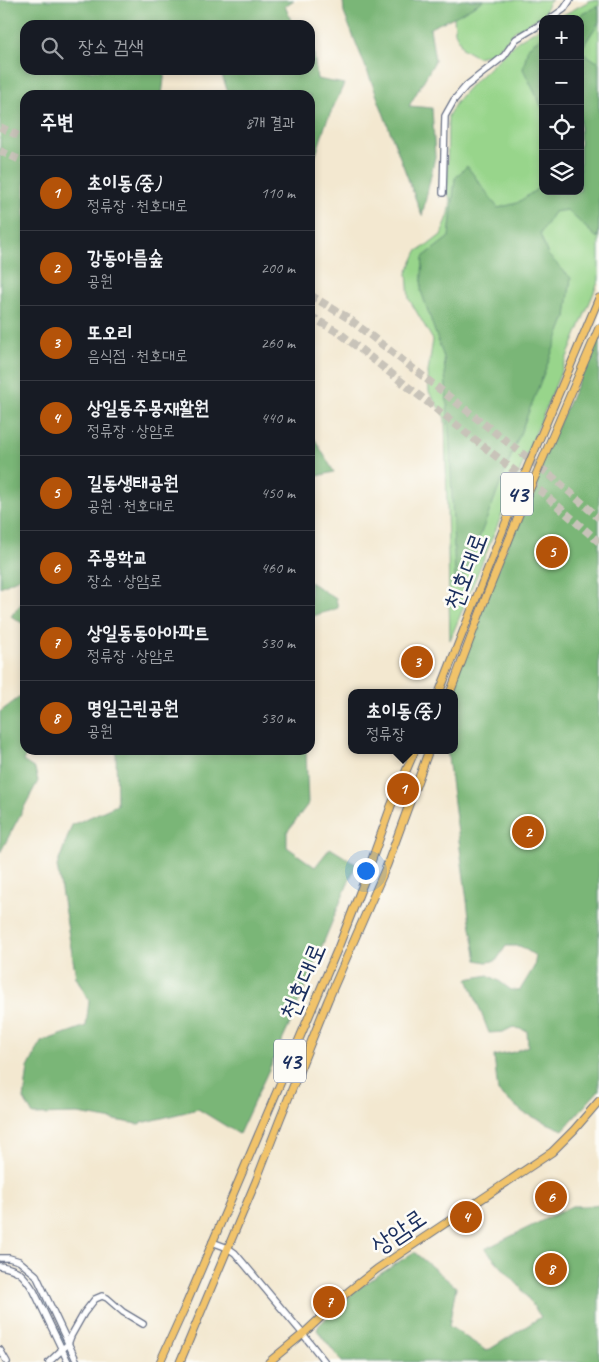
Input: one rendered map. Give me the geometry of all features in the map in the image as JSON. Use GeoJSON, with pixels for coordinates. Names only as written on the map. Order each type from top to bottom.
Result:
{"type":"FeatureCollection","features":[{"type":"Feature","properties":{"kind":"main road","name":"천호대로"},"geometry":{"type":"LineString","coordinates":[[441,689],[528,466],[599,298]]}},
{"type":"Feature","properties":{"kind":"main road","name":"천호대로"},"geometry":{"type":"LineString","coordinates":[[451,689],[520,512],[599,328]]}},
{"type":"Feature","properties":{"kind":"main road","name":"천호대로"},"geometry":{"type":"LineString","coordinates":[[160,1362],[185,1308],[338,948],[391,806],[413,754]]}},
{"type":"Feature","properties":{"kind":"main road","name":"천호대로"},"geometry":{"type":"LineString","coordinates":[[180,1362],[256,1181],[328,1000],[387,864],[428,754]]}},
{"type":"Feature","properties":{"kind":"main road","name":"상암로"},"geometry":{"type":"LineString","coordinates":[[269,1362],[303,1334],[349,1291],[377,1269],[552,1152],[599,1101]]}},
{"type":"Feature","properties":{"kind":"street"},"geometry":{"type":"LineString","coordinates":[[556,15],[564,10],[570,0]]}},
{"type":"Feature","properties":{"kind":"street"},"geometry":{"type":"LineString","coordinates":[[443,193],[445,116],[454,100],[466,86],[504,56],[516,39],[539,25]]}},
{"type":"Feature","properties":{"kind":"street"},"geometry":{"type":"LineString","coordinates":[[212,1242],[228,1248],[236,1255],[325,1362]]}},
{"type":"Feature","properties":{"kind":"street"},"geometry":{"type":"LineString","coordinates":[[0,1258],[19,1261],[36,1275],[77,1362]]}},
{"type":"Feature","properties":{"kind":"street"},"geometry":{"type":"LineString","coordinates":[[0,1266],[13,1268],[28,1282],[68,1362]]}},
{"type":"Feature","properties":{"kind":"street"},"geometry":{"type":"LineString","coordinates":[[49,1362],[68,1344],[84,1312],[95,1299],[102,1296],[143,1324]]}},
{"type":"Feature","properties":{"kind":"street"},"geometry":{"type":"LineString","coordinates":[[0,1350],[7,1362]]}},
{"type":"Feature","properties":{"kind":"green space"},"geometry":{"type":"Polygon","coordinates":[[[0,0],[294,0],[285,6],[291,20],[20,20],[20,75],[164,75],[163,90],[20,90],[20,577],[0,587],[0,0]]]}},
{"type":"Feature","properties":{"kind":"green space"},"geometry":{"type":"Polygon","coordinates":[[[343,0],[484,0],[430,28],[435,61],[409,106],[432,108],[435,157],[422,216],[344,13],[343,0]]]}},
{"type":"Feature","properties":{"kind":"green space"},"geometry":{"type":"Polygon","coordinates":[[[466,0],[552,0],[548,3],[544,15],[539,15],[539,18],[516,30],[495,53],[477,57],[463,49],[455,32],[454,16],[466,0]]]}},
{"type":"Feature","properties":{"kind":"green space"},"geometry":{"type":"Polygon","coordinates":[[[591,0],[599,0],[599,280],[450,640],[445,418],[429,392],[428,372],[433,340],[409,299],[407,273],[417,251],[441,235],[449,214],[451,200],[447,192],[448,116],[457,101],[469,87],[519,40],[539,28],[539,195],[584,195],[584,15],[563,15],[591,0]]]}},
{"type":"Feature","properties":{"kind":"green space"},"geometry":{"type":"Polygon","coordinates":[[[597,6],[599,9],[599,22],[584,45],[584,15],[580,15],[597,6]]]}},
{"type":"Feature","properties":{"kind":"green space"},"geometry":{"type":"Polygon","coordinates":[[[539,39],[539,101],[523,69],[528,47],[539,39]]]}},
{"type":"Feature","properties":{"kind":"green space"},"geometry":{"type":"Polygon","coordinates":[[[584,54],[599,63],[599,232],[597,238],[567,210],[554,212],[540,234],[548,255],[571,278],[566,317],[459,589],[455,577],[444,358],[421,291],[423,257],[449,237],[455,178],[467,166],[498,208],[517,203],[539,188],[539,195],[584,195],[584,54]]]}},
{"type":"Feature","properties":{"kind":"green space"},"geometry":{"type":"Polygon","coordinates":[[[315,62],[317,79],[344,84],[326,123],[315,157],[315,90],[227,90],[222,75],[315,75],[315,62]]]}},
{"type":"Feature","properties":{"kind":"green space"},"geometry":{"type":"Polygon","coordinates":[[[599,336],[599,1090],[563,1130],[524,1113],[498,1092],[494,1056],[514,1052],[528,1046],[527,1031],[513,1027],[503,1032],[489,1033],[468,979],[488,975],[511,990],[520,990],[534,967],[536,956],[520,946],[506,946],[496,961],[486,962],[477,960],[469,916],[448,754],[458,754],[458,689],[450,689],[537,472],[599,336]]]}},
{"type":"Feature","properties":{"kind":"green space"},"geometry":{"type":"Polygon","coordinates":[[[315,440],[334,472],[315,477],[315,440]]]}},
{"type":"Feature","properties":{"kind":"green space"},"geometry":{"type":"Polygon","coordinates":[[[315,585],[336,599],[338,608],[315,615],[315,585]]]}},
{"type":"Feature","properties":{"kind":"green space"},"geometry":{"type":"Polygon","coordinates":[[[20,605],[20,622],[11,616],[20,605]]]}},
{"type":"Feature","properties":{"kind":"green space"},"geometry":{"type":"Polygon","coordinates":[[[20,697],[20,755],[26,755],[23,761],[35,769],[38,781],[0,853],[0,712],[20,697]]]}},
{"type":"Feature","properties":{"kind":"green space"},"geometry":{"type":"Polygon","coordinates":[[[116,755],[306,755],[308,804],[287,832],[287,847],[315,867],[330,848],[356,864],[289,1026],[239,1134],[198,1109],[138,1124],[78,1114],[33,1115],[24,1099],[28,1068],[41,1042],[86,1026],[89,1001],[76,977],[57,866],[72,825],[117,805],[116,755]]]}},
{"type":"Feature","properties":{"kind":"green space"},"geometry":{"type":"Polygon","coordinates":[[[599,1204],[599,1362],[342,1362],[317,1330],[318,1326],[357,1289],[414,1252],[456,1287],[449,1326],[487,1351],[541,1317],[520,1287],[485,1249],[572,1206],[599,1204]]]}},
{"type":"Feature","properties":{"kind":"waterway"},"geometry":{"type":"LineString","coordinates":[[5,1260],[20,1266],[33,1278],[65,1345]]}},
{"type":"Feature","properties":{"kind":"waterway"},"geometry":{"type":"LineString","coordinates":[[67,1349],[73,1362]]}},
{"type":"Feature","properties":{"kind":"tunnel"},"geometry":{"type":"LineString","coordinates":[[0,127],[20,137]]}},
{"type":"Feature","properties":{"kind":"tunnel"},"geometry":{"type":"LineString","coordinates":[[0,151],[20,160]]}},
{"type":"Feature","properties":{"kind":"tunnel"},"geometry":{"type":"LineString","coordinates":[[315,298],[348,318],[555,479],[599,518]]}},
{"type":"Feature","properties":{"kind":"tunnel"},"geometry":{"type":"LineString","coordinates":[[315,319],[341,334],[544,494],[599,542]]}},
{"type":"Feature","properties":{"kind":"place","name":"길동생태공원"},"geometry":{"type":"Point","coordinates":[552,552]}},
{"type":"Feature","properties":{"kind":"place","name":"또오리"},"geometry":{"type":"Point","coordinates":[417,662]}},
{"type":"Feature","properties":{"kind":"place","name":"초이동(중)"},"geometry":{"type":"Point","coordinates":[403,789]}},
{"type":"Feature","properties":{"kind":"place","name":"강동아름숲"},"geometry":{"type":"Point","coordinates":[528,832]}},
{"type":"Feature","properties":{"kind":"place","name":"주몽학교"},"geometry":{"type":"Point","coordinates":[551,1197]}},
{"type":"Feature","properties":{"kind":"place","name":"상일동주몽재활원"},"geometry":{"type":"Point","coordinates":[466,1217]}},
{"type":"Feature","properties":{"kind":"place","name":"명일근린공원"},"geometry":{"type":"Point","coordinates":[551,1269]}},
{"type":"Feature","properties":{"kind":"place","name":"상일동동아아파트"},"geometry":{"type":"Point","coordinates":[329,1302]}}]}
